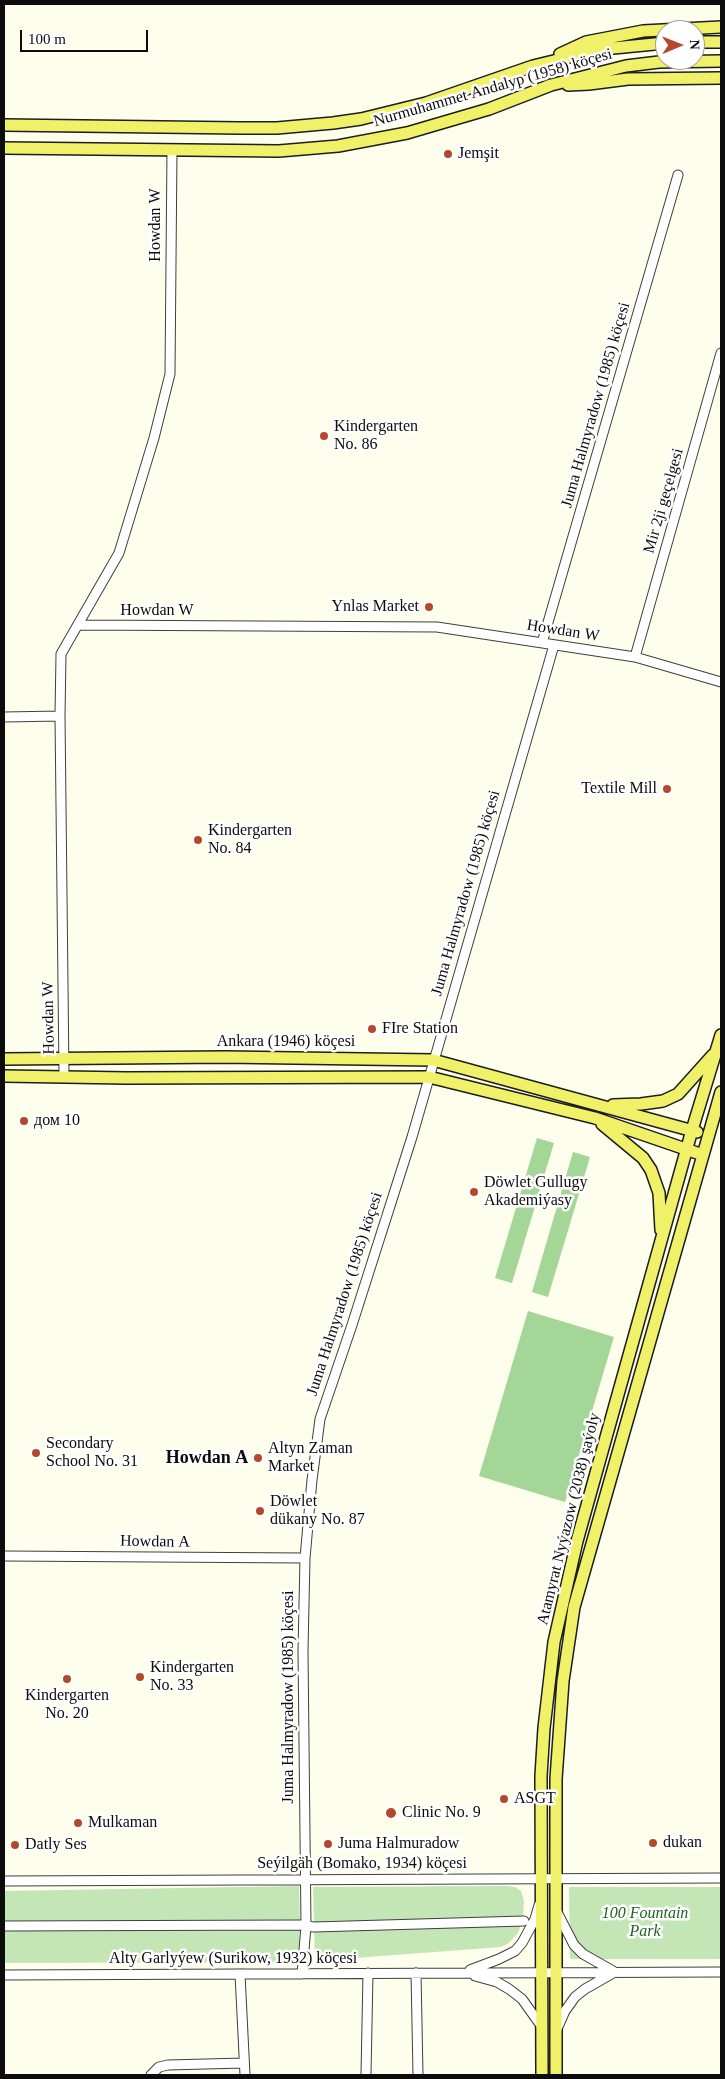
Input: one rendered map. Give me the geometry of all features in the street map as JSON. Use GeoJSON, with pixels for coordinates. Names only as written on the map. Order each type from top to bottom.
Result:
{"type":"FeatureCollection","features":[{"type":"Feature","properties":{"kind":"main road"},"geometry":{"type":"LineString","coordinates":[[533,66],[586,42],[644,31],[721,27]]}},
{"type":"Feature","properties":{"kind":"main road"},"geometry":{"type":"LineString","coordinates":[[705,42],[721,42]]}},
{"type":"Feature","properties":{"kind":"main road","name":"Nurmuhammet Andalyp (1958) köçesi"},"geometry":{"type":"LineString","coordinates":[[4,125],[240,128],[306,126],[361,119],[398,111],[449,96],[533,66],[603,49],[655,44]]}},
{"type":"Feature","properties":{"kind":"main road","name":"Nurmuhammet Andalyp (1958) köçesi"},"geometry":{"type":"LineString","coordinates":[[4,148],[279,151],[320,148],[407,133],[454,120],[551,85],[626,66],[659,62],[721,61]]}},
{"type":"Feature","properties":{"kind":"main road"},"geometry":{"type":"LineString","coordinates":[[551,85],[590,84],[628,79],[721,78]]}},
{"type":"Feature","properties":{"kind":"main road","name":"Atamyrat Nyýazow (2038) şaýoly"},"geometry":{"type":"LineString","coordinates":[[542,2075],[541,1767],[548,1681],[556,1632],[577,1541],[688,1150],[692,1130],[721,1035]]}},
{"type":"Feature","properties":{"kind":"main road"},"geometry":{"type":"LineString","coordinates":[[598,1105],[641,1104],[663,1101],[678,1094],[717,1050]]}},
{"type":"Feature","properties":{"kind":"main road","name":"Ankara (1946) köçesi"},"geometry":{"type":"LineString","coordinates":[[4,1059],[244,1058],[433,1060],[709,1135]]}},
{"type":"Feature","properties":{"kind":"main road","name":"Ankara (1946) köçesi"},"geometry":{"type":"LineString","coordinates":[[4,1076],[64,1075],[126,1078],[429,1077],[595,1118],[703,1155]]}},
{"type":"Feature","properties":{"kind":"main road","name":"Atamyrat Nyýazow (2038) şaýoly"},"geometry":{"type":"LineString","coordinates":[[556,2075],[556,1780],[558,1730],[563,1681],[574,1607],[721,1092]]}},
{"type":"Feature","properties":{"kind":"main road"},"geometry":{"type":"LineString","coordinates":[[595,1118],[643,1158],[651,1170],[659,1193],[662,1238]]}},
{"type":"Feature","properties":{"kind":"street","name":"Howdan W"},"geometry":{"type":"LineString","coordinates":[[64,1075],[61,654],[119,552],[154,438],[170,374],[172,150]]}},
{"type":"Feature","properties":{"kind":"street","name":"Juma Halmyradow (1985) köçesi"},"geometry":{"type":"LineString","coordinates":[[542,643],[678,175]]}},
{"type":"Feature","properties":{"kind":"street","name":"Mir 2ji geçelgesi"},"geometry":{"type":"LineString","coordinates":[[635,656],[721,353]]}},
{"type":"Feature","properties":{"kind":"street","name":"Howdan W"},"geometry":{"type":"LineString","coordinates":[[79,625],[437,626],[635,656],[720,681]]}},
{"type":"Feature","properties":{"kind":"street","name":"Juma Halmyradow (1985) köçesi"},"geometry":{"type":"LineString","coordinates":[[302,1974],[306,1926],[303,1651],[305,1558],[320,1419],[365,1287],[429,1077],[554,645]]}},
{"type":"Feature","properties":{"kind":"street"},"geometry":{"type":"LineString","coordinates":[[720,681],[721,671]]}},
{"type":"Feature","properties":{"kind":"street"},"geometry":{"type":"LineString","coordinates":[[4,717],[60,716]]}},
{"type":"Feature","properties":{"kind":"street","name":"Howdan A"},"geometry":{"type":"LineString","coordinates":[[4,1556],[305,1558]]}},
{"type":"Feature","properties":{"kind":"street","name":"Seýilgäh (Bomako, 1934) köçesi"},"geometry":{"type":"LineString","coordinates":[[4,1881],[721,1878]]}},
{"type":"Feature","properties":{"kind":"street","name":"Alty Garlyýew (Surikow, 1932) köçesi"},"geometry":{"type":"LineString","coordinates":[[462,1973],[515,1951],[522,1943],[535,1919],[541,1894]]}},
{"type":"Feature","properties":{"kind":"street","name":"Atamyrat Nyýazow (2038) şaýoly"},"geometry":{"type":"LineString","coordinates":[[555,1907],[574,1945],[583,1954],[615,1972]]}},
{"type":"Feature","properties":{"kind":"street"},"geometry":{"type":"LineString","coordinates":[[4,1926],[314,1927],[524,1921]]}},
{"type":"Feature","properties":{"kind":"street","name":"Alty Garlyýew (Surikow, 1932) köçesi"},"geometry":{"type":"LineString","coordinates":[[556,2034],[565,2011],[575,1997],[615,1972]]}},
{"type":"Feature","properties":{"kind":"street","name":"Alty Garlyýew (Surikow, 1932) köçesi"},"geometry":{"type":"LineString","coordinates":[[4,1975],[721,1972]]}},
{"type":"Feature","properties":{"kind":"street"},"geometry":{"type":"LineString","coordinates":[[366,2075],[368,1973]]}},
{"type":"Feature","properties":{"kind":"street"},"geometry":{"type":"LineString","coordinates":[[416,1973],[418,2075]]}},
{"type":"Feature","properties":{"kind":"street"},"geometry":{"type":"LineString","coordinates":[[462,1973],[497,1982],[509,1989],[522,1999],[542,2026]]}},
{"type":"Feature","properties":{"kind":"street"},"geometry":{"type":"LineString","coordinates":[[240,1974],[245,2075]]}},
{"type":"Feature","properties":{"kind":"street"},"geometry":{"type":"LineString","coordinates":[[151,2075],[159,2067],[168,2064],[244,2063]]}},
{"type":"Feature","properties":{"kind":"green space"},"geometry":{"type":"Polygon","coordinates":[[[537,1138],[554,1143],[512,1283],[495,1278],[537,1138]]]}},
{"type":"Feature","properties":{"kind":"green space"},"geometry":{"type":"Polygon","coordinates":[[[573,1152],[590,1157],[548,1297],[532,1292],[573,1152]]]}},
{"type":"Feature","properties":{"kind":"green space"},"geometry":{"type":"Polygon","coordinates":[[[528,1311],[614,1337],[565,1502],[479,1476],[528,1311]]]}},
{"type":"Feature","properties":{"kind":"green space"},"geometry":{"type":"Polygon","coordinates":[[[299,1886],[300,1925],[298,1962],[4,1963],[4,1891],[299,1886]]]}},
{"type":"Feature","properties":{"kind":"green space"},"geometry":{"type":"Polygon","coordinates":[[[313,1887],[515,1887],[521,1891],[524,1901],[523,1920],[518,1933],[509,1943],[501,1947],[315,1961],[313,1887]]]}},
{"type":"Feature","properties":{"kind":"green space","name":"100 Fountain Park"},"geometry":{"type":"Polygon","coordinates":[[[569,1887],[721,1887],[721,1959],[570,1959],[569,1887]]]}},
{"type":"Feature","properties":{"kind":"place","name":"Jemşit"},"geometry":{"type":"Point","coordinates":[448,154]}},
{"type":"Feature","properties":{"kind":"place","name":"Kindergarten No. 86"},"geometry":{"type":"Point","coordinates":[324,436]}},
{"type":"Feature","properties":{"kind":"place","name":"Ynlas Market"},"geometry":{"type":"Point","coordinates":[429,607]}},
{"type":"Feature","properties":{"kind":"place","name":"Textile Mill"},"geometry":{"type":"Point","coordinates":[667,789]}},
{"type":"Feature","properties":{"kind":"place","name":"Kindergarten No. 84"},"geometry":{"type":"Point","coordinates":[198,840]}},
{"type":"Feature","properties":{"kind":"place","name":"FIre Station"},"geometry":{"type":"Point","coordinates":[372,1029]}},
{"type":"Feature","properties":{"kind":"place","name":"дом 10"},"geometry":{"type":"Point","coordinates":[24,1121]}},
{"type":"Feature","properties":{"kind":"place","name":"Döwlet Gullugy Akademiýasy"},"geometry":{"type":"Point","coordinates":[474,1192]}},
{"type":"Feature","properties":{"kind":"place","name":"Secondary School No. 31"},"geometry":{"type":"Point","coordinates":[36,1453]}},
{"type":"Feature","properties":{"kind":"place","name":"Altyn Zaman Market"},"geometry":{"type":"Point","coordinates":[258,1458]}},
{"type":"Feature","properties":{"kind":"place","name":"Döwlet dükany No. 87"},"geometry":{"type":"Point","coordinates":[260,1511]}},
{"type":"Feature","properties":{"kind":"place","name":"Kindergarten No. 33"},"geometry":{"type":"Point","coordinates":[140,1677]}},
{"type":"Feature","properties":{"kind":"place","name":"Kindergarten No. 20"},"geometry":{"type":"Point","coordinates":[67,1679]}},
{"type":"Feature","properties":{"kind":"place","name":"ASGT"},"geometry":{"type":"Point","coordinates":[504,1799]}},
{"type":"Feature","properties":{"kind":"place","name":"Clinic No. 9"},"geometry":{"type":"Point","coordinates":[391,1813]}},
{"type":"Feature","properties":{"kind":"place","name":"Mulkaman"},"geometry":{"type":"Point","coordinates":[78,1823]}},
{"type":"Feature","properties":{"kind":"place","name":"dukan"},"geometry":{"type":"Point","coordinates":[653,1843]}},
{"type":"Feature","properties":{"kind":"place","name":"Juma Halmuradow"},"geometry":{"type":"Point","coordinates":[328,1844]}},
{"type":"Feature","properties":{"kind":"place","name":"Datly Ses"},"geometry":{"type":"Point","coordinates":[15,1845]}},
{"type":"Feature","properties":{"kind":"district","name":"Howdan A"},"geometry":{"type":"Point","coordinates":[207,1458]}}]}
